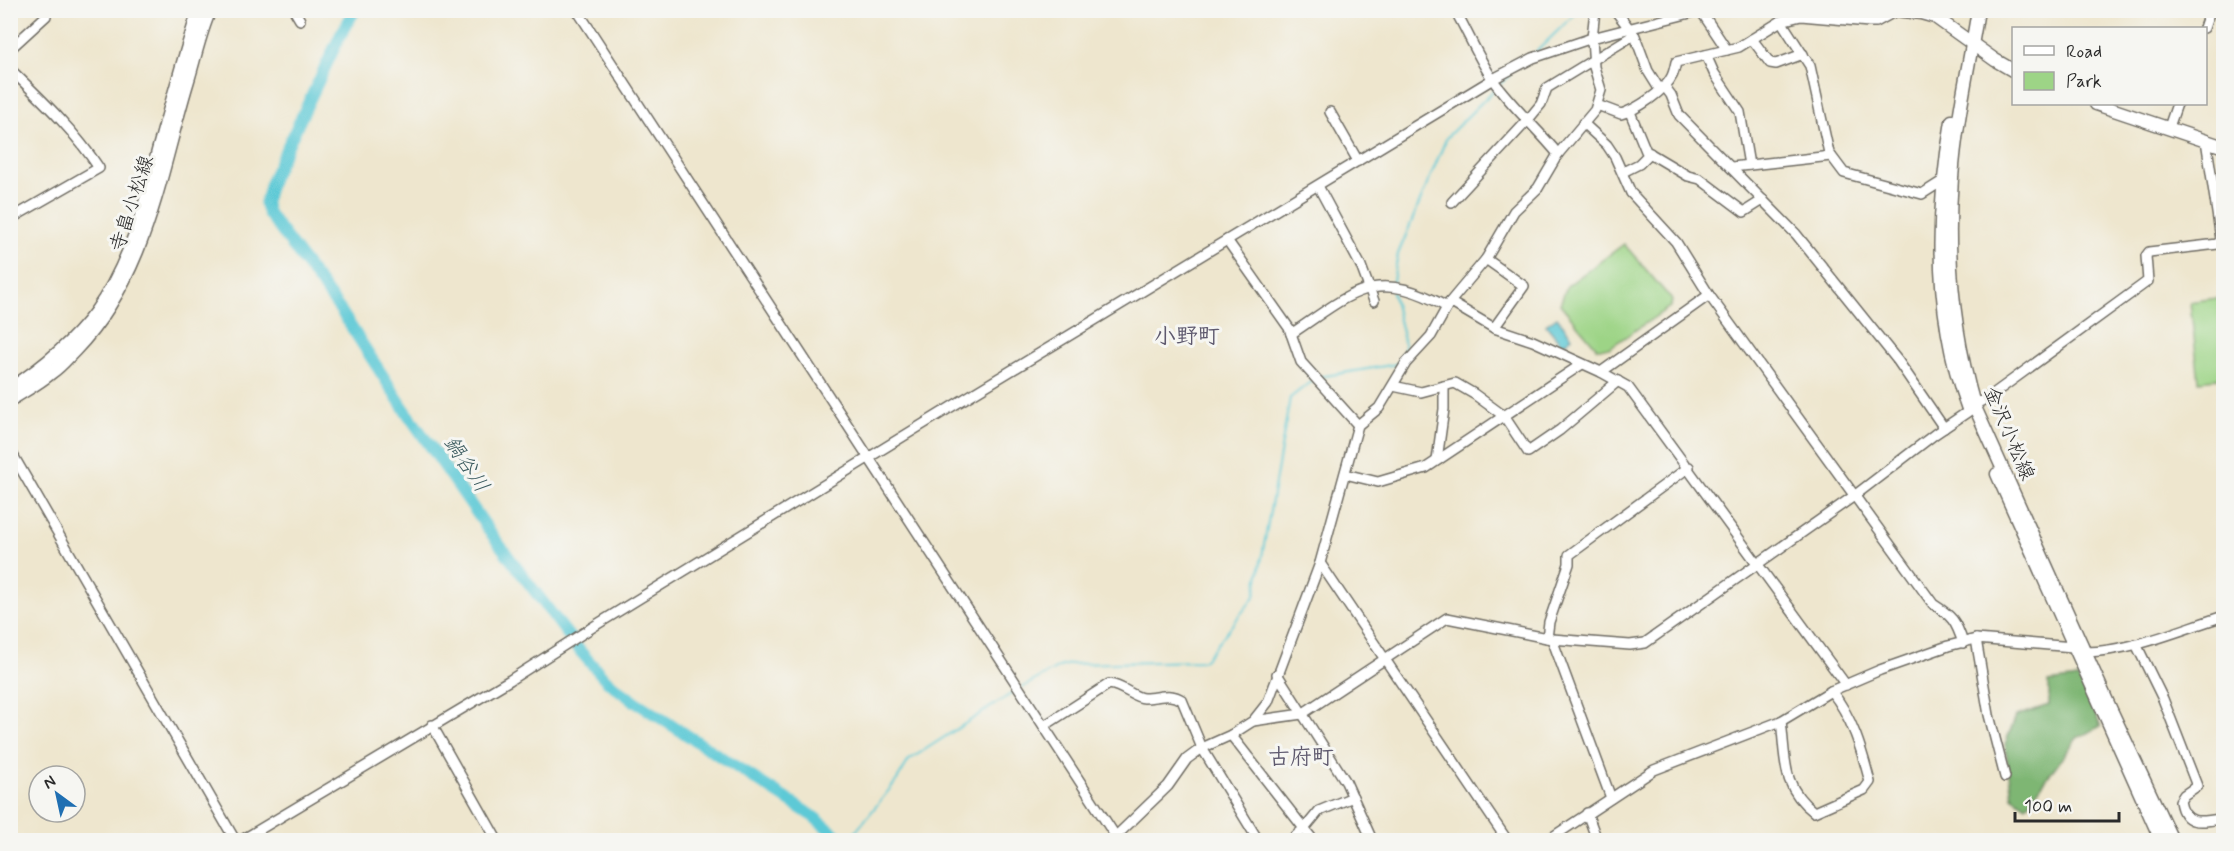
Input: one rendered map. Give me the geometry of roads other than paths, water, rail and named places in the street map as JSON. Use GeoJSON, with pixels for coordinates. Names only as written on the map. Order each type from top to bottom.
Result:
{"type":"FeatureCollection","features":[{"type":"Feature","properties":{"kind":"main road","name":"寺畠小松線"},"geometry":{"type":"LineString","coordinates":[[10,389],[62,350],[96,312],[112,285],[128,252],[147,197],[157,154],[199,10]]}},
{"type":"Feature","properties":{"kind":"main road","name":"寺畠小松線"},"geometry":{"type":"LineString","coordinates":[[10,400],[53,372],[75,350],[101,318],[124,283],[147,230],[172,134],[210,10]]}},
{"type":"Feature","properties":{"kind":"main road","name":"金沢小松線"},"geometry":{"type":"LineString","coordinates":[[1971,10],[1970,42],[1950,210],[1952,289],[1972,408],[2073,647],[2165,839]]}},
{"type":"Feature","properties":{"kind":"main road","name":"金沢小松線"},"geometry":{"type":"LineString","coordinates":[[1978,10],[1944,180],[1941,212],[1941,276],[1956,372],[2085,652],[2165,839]]}},
{"type":"Feature","properties":{"kind":"main road"},"geometry":{"type":"LineString","coordinates":[[1895,11],[1921,13],[1935,17],[2012,70]]}},
{"type":"Feature","properties":{"kind":"main road"},"geometry":{"type":"LineString","coordinates":[[2099,105],[2223,147]]}},
{"type":"Feature","properties":{"kind":"street"},"geometry":{"type":"LineString","coordinates":[[294,10],[300,20]]}},
{"type":"Feature","properties":{"kind":"street"},"geometry":{"type":"LineString","coordinates":[[577,10],[1044,726],[1115,840],[1168,786],[1187,759],[1202,748],[1231,735],[1253,721],[1268,702],[1320,563],[1358,425],[1379,408],[1407,363],[1431,336],[1448,304],[1486,260],[1515,211],[1538,188],[1558,154],[1597,105],[1600,90],[1592,38],[1595,10]]}},
{"type":"Feature","properties":{"kind":"street"},"geometry":{"type":"LineString","coordinates":[[1455,10],[1496,84],[1558,154]]}},
{"type":"Feature","properties":{"kind":"street"},"geometry":{"type":"LineString","coordinates":[[1615,10],[1631,32],[1648,72],[1658,87],[1665,87]]}},
{"type":"Feature","properties":{"kind":"street"},"geometry":{"type":"LineString","coordinates":[[2204,27],[2210,10]]}},
{"type":"Feature","properties":{"kind":"street"},"geometry":{"type":"LineString","coordinates":[[242,840],[432,725],[510,681],[596,625],[1358,161],[1496,84],[1533,58],[1592,38],[1631,32],[1702,11],[1727,50]]}},
{"type":"Feature","properties":{"kind":"street"},"geometry":{"type":"LineString","coordinates":[[1597,105],[1621,114],[1630,112],[1665,87],[1672,77],[1676,62],[1739,47],[1781,21],[1801,16],[1876,22],[1895,11]]}},
{"type":"Feature","properties":{"kind":"street"},"geometry":{"type":"LineString","coordinates":[[10,49],[46,16]]}},
{"type":"Feature","properties":{"kind":"street"},"geometry":{"type":"LineString","coordinates":[[1781,21],[1810,66],[1831,156],[1844,173],[1922,194],[1944,180]]}},
{"type":"Feature","properties":{"kind":"street"},"geometry":{"type":"LineString","coordinates":[[1452,202],[1527,121],[1541,104],[1547,88],[1594,59],[1631,32]]}},
{"type":"Feature","properties":{"kind":"street"},"geometry":{"type":"LineString","coordinates":[[1752,39],[1770,63],[1776,64],[1803,54]]}},
{"type":"Feature","properties":{"kind":"street"},"geometry":{"type":"LineString","coordinates":[[1706,56],[1714,73],[1740,112],[1749,165]]}},
{"type":"Feature","properties":{"kind":"street"},"geometry":{"type":"LineString","coordinates":[[10,69],[82,142],[99,168],[10,219]]}},
{"type":"Feature","properties":{"kind":"street"},"geometry":{"type":"LineString","coordinates":[[1665,87],[1679,115],[1796,234],[1898,361],[1944,428]]}},
{"type":"Feature","properties":{"kind":"street"},"geometry":{"type":"LineString","coordinates":[[2169,127],[2177,105]]}},
{"type":"Feature","properties":{"kind":"street"},"geometry":{"type":"LineString","coordinates":[[1330,112],[1358,161]]}},
{"type":"Feature","properties":{"kind":"street"},"geometry":{"type":"LineString","coordinates":[[1630,112],[1642,145],[1650,153],[1688,176],[1700,179],[1744,212],[1763,200]]}},
{"type":"Feature","properties":{"kind":"street"},"geometry":{"type":"LineString","coordinates":[[1583,123],[1607,145],[1623,172],[1631,193],[1676,242],[1709,295],[1933,604],[1949,614],[1957,624],[1963,643]]}},
{"type":"Feature","properties":{"kind":"street"},"geometry":{"type":"LineString","coordinates":[[1253,721],[1302,714],[1447,618],[1550,638],[1638,645],[1645,643],[1757,562],[1854,496],[2148,281],[2146,256],[2150,252],[2218,244],[2221,239],[2206,140]]}},
{"type":"Feature","properties":{"kind":"street"},"geometry":{"type":"LineString","coordinates":[[1623,172],[1639,164],[1650,153]]}},
{"type":"Feature","properties":{"kind":"street"},"geometry":{"type":"LineString","coordinates":[[1732,167],[1831,156]]}},
{"type":"Feature","properties":{"kind":"street"},"geometry":{"type":"LineString","coordinates":[[1318,186],[1370,287],[1374,301]]}},
{"type":"Feature","properties":{"kind":"street"},"geometry":{"type":"LineString","coordinates":[[1227,240],[1248,273],[1278,311],[1291,334],[1301,362],[1358,425]]}},
{"type":"Feature","properties":{"kind":"street"},"geometry":{"type":"LineString","coordinates":[[1486,260],[1524,286],[1494,328]]}},
{"type":"Feature","properties":{"kind":"street"},"geometry":{"type":"LineString","coordinates":[[1291,334],[1354,292],[1370,287],[1392,286],[1448,304],[1494,328],[1533,341],[1628,387],[1689,467],[1846,685]]}},
{"type":"Feature","properties":{"kind":"street"},"geometry":{"type":"LineString","coordinates":[[1601,372],[1709,295]]}},
{"type":"Feature","properties":{"kind":"street"},"geometry":{"type":"LineString","coordinates":[[1345,474],[1378,482],[1426,468],[1582,364]]}},
{"type":"Feature","properties":{"kind":"street"},"geometry":{"type":"LineString","coordinates":[[1393,386],[1421,392],[1455,383],[1504,416],[1528,452],[1560,430],[1618,381]]}},
{"type":"Feature","properties":{"kind":"street"},"geometry":{"type":"LineString","coordinates":[[1437,460],[1444,409],[1444,386]]}},
{"type":"Feature","properties":{"kind":"street"},"geometry":{"type":"LineString","coordinates":[[10,450],[235,840]]}},
{"type":"Feature","properties":{"kind":"street"},"geometry":{"type":"LineString","coordinates":[[1611,798],[1550,638],[1549,622],[1569,564],[1569,555],[1689,467]]}},
{"type":"Feature","properties":{"kind":"street"},"geometry":{"type":"LineString","coordinates":[[1320,563],[1507,840]]}},
{"type":"Feature","properties":{"kind":"street"},"geometry":{"type":"LineString","coordinates":[[2085,652],[2104,651],[2136,644],[2223,616]]}},
{"type":"Feature","properties":{"kind":"street"},"geometry":{"type":"LineString","coordinates":[[1976,639],[1989,715],[2005,777]]}},
{"type":"Feature","properties":{"kind":"street"},"geometry":{"type":"LineString","coordinates":[[1548,840],[1654,770],[1781,720],[1831,692],[1880,670],[1948,646],[1976,639],[2073,647]]}},
{"type":"Feature","properties":{"kind":"street"},"geometry":{"type":"LineString","coordinates":[[2136,644],[2163,699],[2197,786],[2184,795],[2180,801],[2182,813],[2189,820],[2223,818]]}},
{"type":"Feature","properties":{"kind":"street"},"geometry":{"type":"LineString","coordinates":[[1277,674],[1333,760],[1372,840]]}},
{"type":"Feature","properties":{"kind":"street"},"geometry":{"type":"LineString","coordinates":[[1044,726],[1108,684],[1120,685],[1141,698],[1176,695],[1182,700],[1202,748],[1258,840]]}},
{"type":"Feature","properties":{"kind":"street"},"geometry":{"type":"LineString","coordinates":[[1781,720],[1790,785],[1801,802],[1814,812],[1864,790],[1870,782],[1866,769],[1844,707],[1831,692]]}},
{"type":"Feature","properties":{"kind":"street"},"geometry":{"type":"LineString","coordinates":[[432,725],[497,840]]}},
{"type":"Feature","properties":{"kind":"street"},"geometry":{"type":"LineString","coordinates":[[1231,735],[1313,840]]}},
{"type":"Feature","properties":{"kind":"street"},"geometry":{"type":"LineString","coordinates":[[1291,840],[1319,811],[1353,797]]}},
{"type":"Feature","properties":{"kind":"street"},"geometry":{"type":"LineString","coordinates":[[1587,813],[1597,840]]}},
{"type":"Feature","properties":{"kind":"water"},"geometry":{"type":"Polygon","coordinates":[[[1557,317],[1572,337],[1562,345],[1546,325],[1557,317]]]}},
{"type":"Feature","properties":{"kind":"waterway","name":"鍋谷川"},"geometry":{"type":"LineString","coordinates":[[355,10],[340,36],[272,179],[265,203],[268,213],[341,311],[403,407],[490,532],[580,651],[606,680],[631,699],[814,817],[842,840]]}},
{"type":"Feature","properties":{"kind":"waterway"},"geometry":{"type":"LineString","coordinates":[[1535,53],[1579,10]]}},
{"type":"Feature","properties":{"kind":"waterway"},"geometry":{"type":"LineString","coordinates":[[1500,84],[1509,76]]}},
{"type":"Feature","properties":{"kind":"waterway"},"geometry":{"type":"LineString","coordinates":[[1392,286],[1398,254],[1447,137],[1496,88]]}},
{"type":"Feature","properties":{"kind":"waterway"},"geometry":{"type":"LineString","coordinates":[[1319,377],[1397,364],[1405,355],[1404,341],[1392,291]]}},
{"type":"Feature","properties":{"kind":"waterway"},"geometry":{"type":"LineString","coordinates":[[1023,687],[1059,667],[1070,664],[1202,661],[1206,658],[1255,596],[1290,398],[1314,379]]}},
{"type":"Feature","properties":{"kind":"waterway"},"geometry":{"type":"LineString","coordinates":[[849,840],[897,780],[909,760],[1014,692]]}},
{"type":"Feature","properties":{"kind":"district","name":"小野町"},"geometry":{"type":"Point","coordinates":[1187,335]}},
{"type":"Feature","properties":{"kind":"district","name":"古府町"},"geometry":{"type":"Point","coordinates":[1301,756]}}]}
